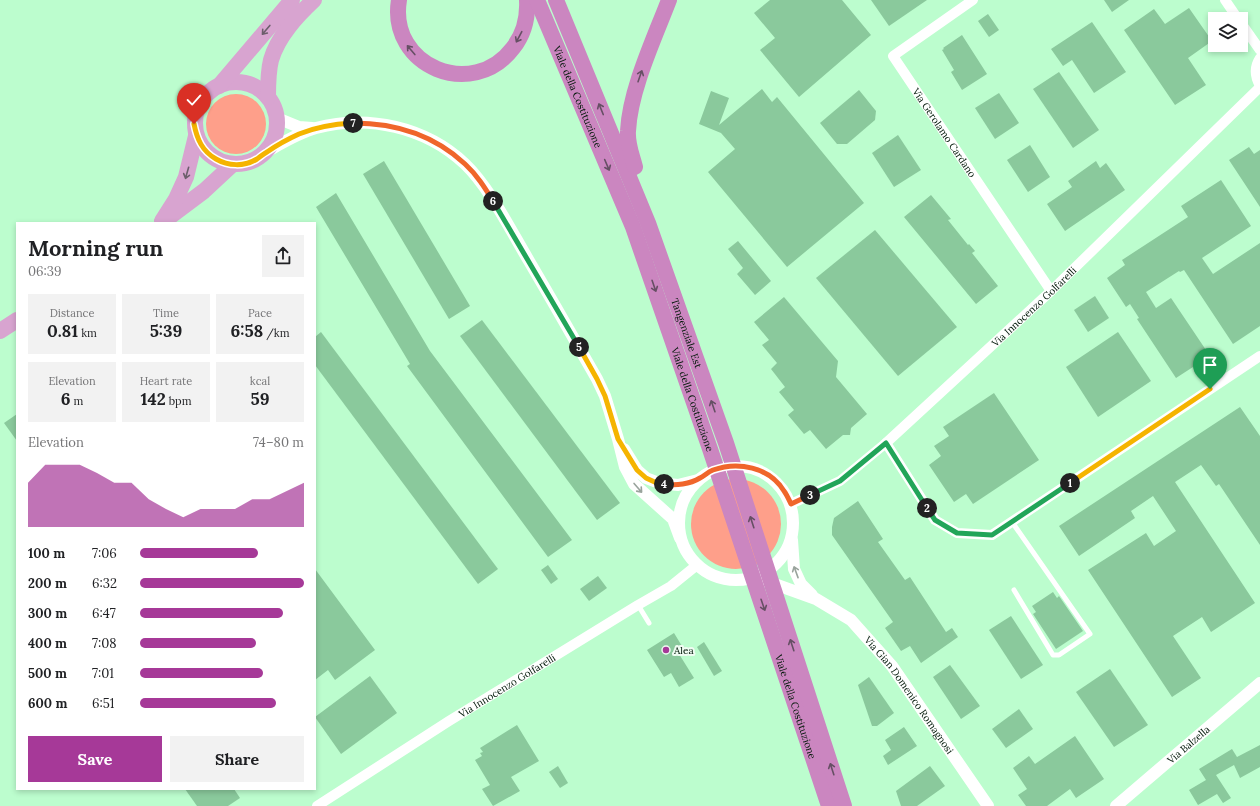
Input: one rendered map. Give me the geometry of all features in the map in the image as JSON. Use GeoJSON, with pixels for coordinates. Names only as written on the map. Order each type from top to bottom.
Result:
{"type":"FeatureCollection","features":[{"type":"Feature","properties":{"kind":"highway"},"geometry":{"type":"LineString","coordinates":[[400,0],[398,10],[399,27],[404,41],[412,52],[435,69],[451,73],[465,74],[482,71],[495,65],[507,56],[525,27],[528,0]]}},
{"type":"Feature","properties":{"kind":"highway","name":"Viale della Costituzione"},"geometry":{"type":"LineString","coordinates":[[538,0],[633,227],[710,449],[829,806]]}},
{"type":"Feature","properties":{"kind":"highway","name":"Viale della Costituzione"},"geometry":{"type":"LineString","coordinates":[[556,0],[648,223]]}},
{"type":"Feature","properties":{"kind":"highway"},"geometry":{"type":"LineString","coordinates":[[648,223],[646,199],[629,147],[628,132],[633,99],[669,0]]}},
{"type":"Feature","properties":{"kind":"highway","name":"Tangenziale Est"},"geometry":{"type":"LineString","coordinates":[[648,223],[726,443]]}},
{"type":"Feature","properties":{"kind":"highway","name":"Viale della Costituzione"},"geometry":{"type":"LineString","coordinates":[[726,443],[844,806]]}},
{"type":"Feature","properties":{"kind":"main road"},"geometry":{"type":"LineString","coordinates":[[219,86],[292,0]]}},
{"type":"Feature","properties":{"kind":"main road"},"geometry":{"type":"LineString","coordinates":[[268,97],[268,75],[271,59],[277,45],[285,31],[314,0]]}},
{"type":"Feature","properties":{"kind":"main road"},"geometry":{"type":"LineString","coordinates":[[232,82],[245,83],[258,88],[268,97],[274,106],[277,118],[277,130],[273,142],[266,152],[256,160],[244,164],[232,165],[220,162],[210,156],[201,146],[196,136],[194,124],[196,112],[201,101],[209,92],[219,86],[232,82]]}},
{"type":"Feature","properties":{"kind":"main road"},"geometry":{"type":"LineString","coordinates":[[161,222],[176,199],[186,177],[196,136]]}},
{"type":"Feature","properties":{"kind":"main road"},"geometry":{"type":"LineString","coordinates":[[161,222],[204,191],[232,165]]}},
{"type":"Feature","properties":{"kind":"main road"},"geometry":{"type":"LineString","coordinates":[[0,331],[16,321]]}},
{"type":"Feature","properties":{"kind":"street","name":"Via Gerolamo Cardano"},"geometry":{"type":"LineString","coordinates":[[973,0],[893,56],[1051,291]]}},
{"type":"Feature","properties":{"kind":"street"},"geometry":{"type":"LineString","coordinates":[[1225,0],[1233,12]]}},
{"type":"Feature","properties":{"kind":"street"},"geometry":{"type":"LineString","coordinates":[[1248,33],[1260,50]]}},
{"type":"Feature","properties":{"kind":"street"},"geometry":{"type":"LineString","coordinates":[[1260,58],[1256,66],[1255,74],[1260,87]]}},
{"type":"Feature","properties":{"kind":"street","name":"Via Innocenzo Golfarelli"},"geometry":{"type":"LineString","coordinates":[[791,504],[840,481],[886,443],[1051,291],[1260,87]]}},
{"type":"Feature","properties":{"kind":"street"},"geometry":{"type":"LineString","coordinates":[[277,118],[299,127],[315,128],[351,123],[390,125],[412,131],[431,140],[450,152],[466,165],[479,180],[499,210],[597,379],[605,396],[625,467],[634,484],[673,519],[680,538],[689,557],[697,566],[709,575],[724,580],[740,581],[755,578],[771,569],[784,556],[792,540],[794,522],[791,504],[783,490],[772,478],[759,470],[743,466],[727,466],[712,471],[698,480],[688,492],[681,506],[678,522],[680,538]]}},
{"type":"Feature","properties":{"kind":"street"},"geometry":{"type":"LineString","coordinates":[[266,152],[300,134],[315,128]]}},
{"type":"Feature","properties":{"kind":"street"},"geometry":{"type":"LineString","coordinates":[[886,443],[935,520],[957,533],[992,535],[1260,356]]}},
{"type":"Feature","properties":{"kind":"street"},"geometry":{"type":"LineString","coordinates":[[618,439],[637,470],[646,478],[659,484],[668,485],[678,485],[698,480]]}},
{"type":"Feature","properties":{"kind":"street","name":"Via Gian Domenico Romagnosi"},"geometry":{"type":"LineString","coordinates":[[792,540],[794,569],[801,584],[816,599]]}},
{"type":"Feature","properties":{"kind":"street","name":"Via Innocenzo Golfarelli"},"geometry":{"type":"LineString","coordinates":[[317,806],[449,721],[671,586],[697,566]]}},
{"type":"Feature","properties":{"kind":"street","name":"Via Gian Domenico Romagnosi"},"geometry":{"type":"LineString","coordinates":[[755,578],[816,599],[851,620],[892,666],[988,806]]}},
{"type":"Feature","properties":{"kind":"street","name":"Via Balzella"},"geometry":{"type":"LineString","coordinates":[[1116,806],[1260,683]]}},
{"type":"Feature","properties":{"kind":"lane"},"geometry":{"type":"LineString","coordinates":[[1012,522],[1090,634],[1059,655],[1053,654],[1014,590]]}},
{"type":"Feature","properties":{"kind":"lane"},"geometry":{"type":"LineString","coordinates":[[638,605],[649,623]]}},
{"type":"Feature","properties":{"kind":"shaded area"},"geometry":{"type":"Polygon","coordinates":[[[236,94],[252,99],[257,103],[261,108],[266,124],[261,140],[257,145],[252,149],[236,154],[220,149],[215,145],[211,140],[206,124],[211,108],[215,103],[220,99],[236,94]]]}},
{"type":"Feature","properties":{"kind":"shaded area"},"geometry":{"type":"Polygon","coordinates":[[[736,479],[753,482],[768,492],[778,507],[781,524],[778,541],[768,556],[753,566],[736,569],[719,566],[704,556],[694,541],[691,524],[694,507],[704,492],[719,482],[736,479]]]}},
{"type":"Feature","properties":{"kind":"building"},"geometry":{"type":"Polygon","coordinates":[[[770,0],[842,0],[871,35],[799,97],[760,50],[775,38],[754,13],[770,0]]]}},
{"type":"Feature","properties":{"kind":"building"},"geometry":{"type":"Polygon","coordinates":[[[871,0],[927,0],[889,26],[871,0]]]}},
{"type":"Feature","properties":{"kind":"building"},"geometry":{"type":"Polygon","coordinates":[[[1104,0],[1129,0],[1112,12],[1104,0]]]}},
{"type":"Feature","properties":{"kind":"building"},"geometry":{"type":"Polygon","coordinates":[[[1189,8],[1208,35],[1208,44],[1188,58],[1206,85],[1175,105],[1124,30],[1154,9],[1165,24],[1189,8]]]}},
{"type":"Feature","properties":{"kind":"building"},"geometry":{"type":"Polygon","coordinates":[[[988,14],[999,30],[989,37],[978,21],[988,14]]]}},
{"type":"Feature","properties":{"kind":"building"},"geometry":{"type":"Polygon","coordinates":[[[1092,22],[1126,72],[1094,93],[1072,60],[1063,66],[1051,49],[1092,22]]]}},
{"type":"Feature","properties":{"kind":"building"},"geometry":{"type":"Polygon","coordinates":[[[962,35],[987,74],[962,90],[951,72],[954,70],[942,50],[962,35]]]}},
{"type":"Feature","properties":{"kind":"building"},"geometry":{"type":"Polygon","coordinates":[[[1059,72],[1099,130],[1073,148],[1033,89],[1059,72]]]}},
{"type":"Feature","properties":{"kind":"building"},"geometry":{"type":"Polygon","coordinates":[[[762,89],[772,102],[777,97],[864,203],[787,267],[708,172],[735,149],[721,133],[699,124],[711,91],[729,98],[719,125],[762,89]]]}},
{"type":"Feature","properties":{"kind":"building"},"geometry":{"type":"Polygon","coordinates":[[[859,90],[876,111],[875,120],[847,144],[837,144],[820,123],[859,90]]]}},
{"type":"Feature","properties":{"kind":"building"},"geometry":{"type":"Polygon","coordinates":[[[999,93],[1019,123],[995,139],[975,108],[999,93]]]}},
{"type":"Feature","properties":{"kind":"building"},"geometry":{"type":"Polygon","coordinates":[[[898,135],[921,170],[894,187],[872,153],[898,135]]]}},
{"type":"Feature","properties":{"kind":"building"},"geometry":{"type":"Polygon","coordinates":[[[1030,145],[1050,177],[1028,192],[1007,160],[1030,145]]]}},
{"type":"Feature","properties":{"kind":"building"},"geometry":{"type":"Polygon","coordinates":[[[1249,147],[1254,154],[1260,150],[1260,207],[1229,160],[1249,147]]]}},
{"type":"Feature","properties":{"kind":"building"},"geometry":{"type":"Polygon","coordinates":[[[384,161],[470,306],[449,319],[363,174],[384,161]]]}},
{"type":"Feature","properties":{"kind":"building"},"geometry":{"type":"Polygon","coordinates":[[[1096,161],[1100,168],[1106,163],[1125,190],[1065,231],[1047,204],[1072,187],[1068,181],[1096,161]]]}},
{"type":"Feature","properties":{"kind":"building"},"geometry":{"type":"Polygon","coordinates":[[[1221,180],[1251,226],[1202,258],[1213,274],[1260,243],[1260,326],[1233,344],[1184,270],[1179,271],[1146,292],[1156,308],[1171,298],[1210,356],[1176,378],[1137,319],[1139,318],[1130,304],[1126,307],[1107,278],[1125,265],[1122,260],[1188,217],[1181,206],[1221,180]]]}},
{"type":"Feature","properties":{"kind":"building"},"geometry":{"type":"Polygon","coordinates":[[[336,193],[430,351],[572,540],[548,557],[407,366],[410,364],[316,207],[336,193]]]}},
{"type":"Feature","properties":{"kind":"building"},"geometry":{"type":"Polygon","coordinates":[[[931,195],[951,219],[948,220],[968,245],[969,244],[975,251],[972,253],[998,286],[976,304],[904,217],[931,195]]]}},
{"type":"Feature","properties":{"kind":"building"},"geometry":{"type":"Polygon","coordinates":[[[875,230],[957,327],[898,376],[816,278],[875,230]]]}},
{"type":"Feature","properties":{"kind":"building"},"geometry":{"type":"Polygon","coordinates":[[[738,241],[771,281],[755,295],[737,274],[743,268],[728,249],[738,241]]]}},
{"type":"Feature","properties":{"kind":"building"},"geometry":{"type":"Polygon","coordinates":[[[1095,296],[1109,318],[1088,332],[1074,310],[1095,296]]]}},
{"type":"Feature","properties":{"kind":"building"},"geometry":{"type":"Polygon","coordinates":[[[784,297],[838,361],[836,377],[867,414],[851,428],[850,435],[843,435],[826,449],[810,430],[804,434],[788,415],[794,410],[779,392],[785,387],[771,369],[777,363],[762,345],[769,340],[754,322],[784,297]]]}},
{"type":"Feature","properties":{"kind":"building"},"geometry":{"type":"Polygon","coordinates":[[[482,320],[620,503],[597,520],[460,336],[482,320]]]}},
{"type":"Feature","properties":{"kind":"building"},"geometry":{"type":"Polygon","coordinates":[[[321,332],[498,569],[478,584],[316,366],[316,336],[321,332]]]}},
{"type":"Feature","properties":{"kind":"building"},"geometry":{"type":"Polygon","coordinates":[[[1118,332],[1151,381],[1098,417],[1066,367],[1118,332]]]}},
{"type":"Feature","properties":{"kind":"building"},"geometry":{"type":"Polygon","coordinates":[[[994,393],[1039,460],[973,504],[966,494],[954,502],[929,465],[941,456],[934,446],[949,436],[943,427],[994,393]]]}},
{"type":"Feature","properties":{"kind":"building"},"geometry":{"type":"Polygon","coordinates":[[[1240,407],[1260,436],[1260,545],[1219,484],[1216,486],[1201,465],[1175,482],[1255,603],[1211,632],[1202,617],[1173,636],[1201,678],[1172,697],[1088,570],[1146,533],[1154,546],[1176,531],[1153,496],[1131,511],[1135,518],[1079,556],[1059,526],[1240,407]]]}},
{"type":"Feature","properties":{"kind":"building"},"geometry":{"type":"Polygon","coordinates":[[[16,415],[16,440],[4,423],[16,415]]]}},
{"type":"Feature","properties":{"kind":"building"},"geometry":{"type":"Polygon","coordinates":[[[858,501],[883,539],[878,542],[905,580],[910,577],[946,632],[952,628],[958,637],[921,663],[910,646],[901,651],[885,628],[893,622],[832,535],[834,518],[858,501]]]}},
{"type":"Feature","properties":{"kind":"building"},"geometry":{"type":"Polygon","coordinates":[[[548,565],[558,579],[551,584],[541,570],[548,565]]]}},
{"type":"Feature","properties":{"kind":"building"},"geometry":{"type":"Polygon","coordinates":[[[316,570],[375,650],[335,680],[328,670],[316,679],[316,570]]]}},
{"type":"Feature","properties":{"kind":"building"},"geometry":{"type":"Polygon","coordinates":[[[598,576],[607,588],[589,601],[580,589],[598,576]]]}},
{"type":"Feature","properties":{"kind":"building"},"geometry":{"type":"Polygon","coordinates":[[[1053,592],[1057,598],[1059,596],[1083,631],[1056,649],[1033,614],[1036,612],[1032,606],[1053,592]]]}},
{"type":"Feature","properties":{"kind":"building"},"geometry":{"type":"Polygon","coordinates":[[[1011,616],[1043,665],[1021,679],[989,630],[1011,616]]]}},
{"type":"Feature","properties":{"kind":"building"},"geometry":{"type":"Polygon","coordinates":[[[674,633],[685,651],[679,654],[694,678],[679,687],[671,673],[664,677],[647,650],[674,633]]]}},
{"type":"Feature","properties":{"kind":"building"},"geometry":{"type":"Polygon","coordinates":[[[704,642],[722,671],[714,676],[697,647],[704,642]]]}},
{"type":"Feature","properties":{"kind":"building"},"geometry":{"type":"Polygon","coordinates":[[[950,665],[980,706],[961,719],[933,677],[950,665]]]}},
{"type":"Feature","properties":{"kind":"building"},"geometry":{"type":"Polygon","coordinates":[[[1110,669],[1148,725],[1114,747],[1076,692],[1110,669]]]}},
{"type":"Feature","properties":{"kind":"building"},"geometry":{"type":"Polygon","coordinates":[[[370,676],[397,713],[341,754],[316,716],[370,676]]]}},
{"type":"Feature","properties":{"kind":"building"},"geometry":{"type":"Polygon","coordinates":[[[869,677],[894,713],[877,726],[872,726],[858,685],[869,677]]]}},
{"type":"Feature","properties":{"kind":"building"},"geometry":{"type":"Polygon","coordinates":[[[1019,709],[1033,729],[1006,748],[992,729],[1019,709]]]}},
{"type":"Feature","properties":{"kind":"building"},"geometry":{"type":"Polygon","coordinates":[[[517,725],[539,761],[511,777],[520,791],[493,806],[482,789],[490,785],[475,760],[482,756],[480,753],[483,752],[480,748],[517,725]]]}},
{"type":"Feature","properties":{"kind":"building"},"geometry":{"type":"Polygon","coordinates":[[[904,727],[917,746],[888,765],[883,756],[891,750],[885,740],[904,727]]]}},
{"type":"Feature","properties":{"kind":"building"},"geometry":{"type":"Polygon","coordinates":[[[1075,736],[1104,779],[1076,798],[1070,789],[1047,806],[1026,806],[1018,795],[1027,789],[1013,768],[1029,756],[1035,764],[1075,736]]]}},
{"type":"Feature","properties":{"kind":"building"},"geometry":{"type":"Polygon","coordinates":[[[1260,745],[1260,767],[1240,778],[1234,765],[1216,775],[1231,798],[1223,803],[1217,794],[1198,805],[1189,790],[1206,780],[1199,769],[1232,749],[1237,757],[1260,745]]]}},
{"type":"Feature","properties":{"kind":"building"},"geometry":{"type":"Polygon","coordinates":[[[558,766],[568,783],[560,788],[549,772],[558,766]]]}},
{"type":"Feature","properties":{"kind":"building"},"geometry":{"type":"Polygon","coordinates":[[[930,766],[945,786],[917,806],[901,806],[896,791],[930,766]]]}},
{"type":"Feature","properties":{"kind":"building"},"geometry":{"type":"Polygon","coordinates":[[[186,790],[235,790],[240,798],[228,806],[197,806],[186,790]]]}},
{"type":"Feature","properties":{"kind":"place","name":"Alea"},"geometry":{"type":"Point","coordinates":[666,650]}},
{"type":"Feature","properties":{"kind":"route"},"geometry":{"type":"LineString","coordinates":[[194,124],[196,136],[201,146],[210,156],[220,162],[232,165],[244,164],[256,160],[283,142],[315,128],[351,123],[390,125],[412,131],[431,140],[450,152],[466,165],[479,180],[499,210],[597,379],[605,396],[618,439],[637,470],[646,478],[659,484],[678,485],[698,480],[712,471],[727,466],[743,466],[759,470],[772,478],[783,490],[791,504],[840,481],[886,443],[935,520],[957,533],[992,535],[1210,389]]}}]}
